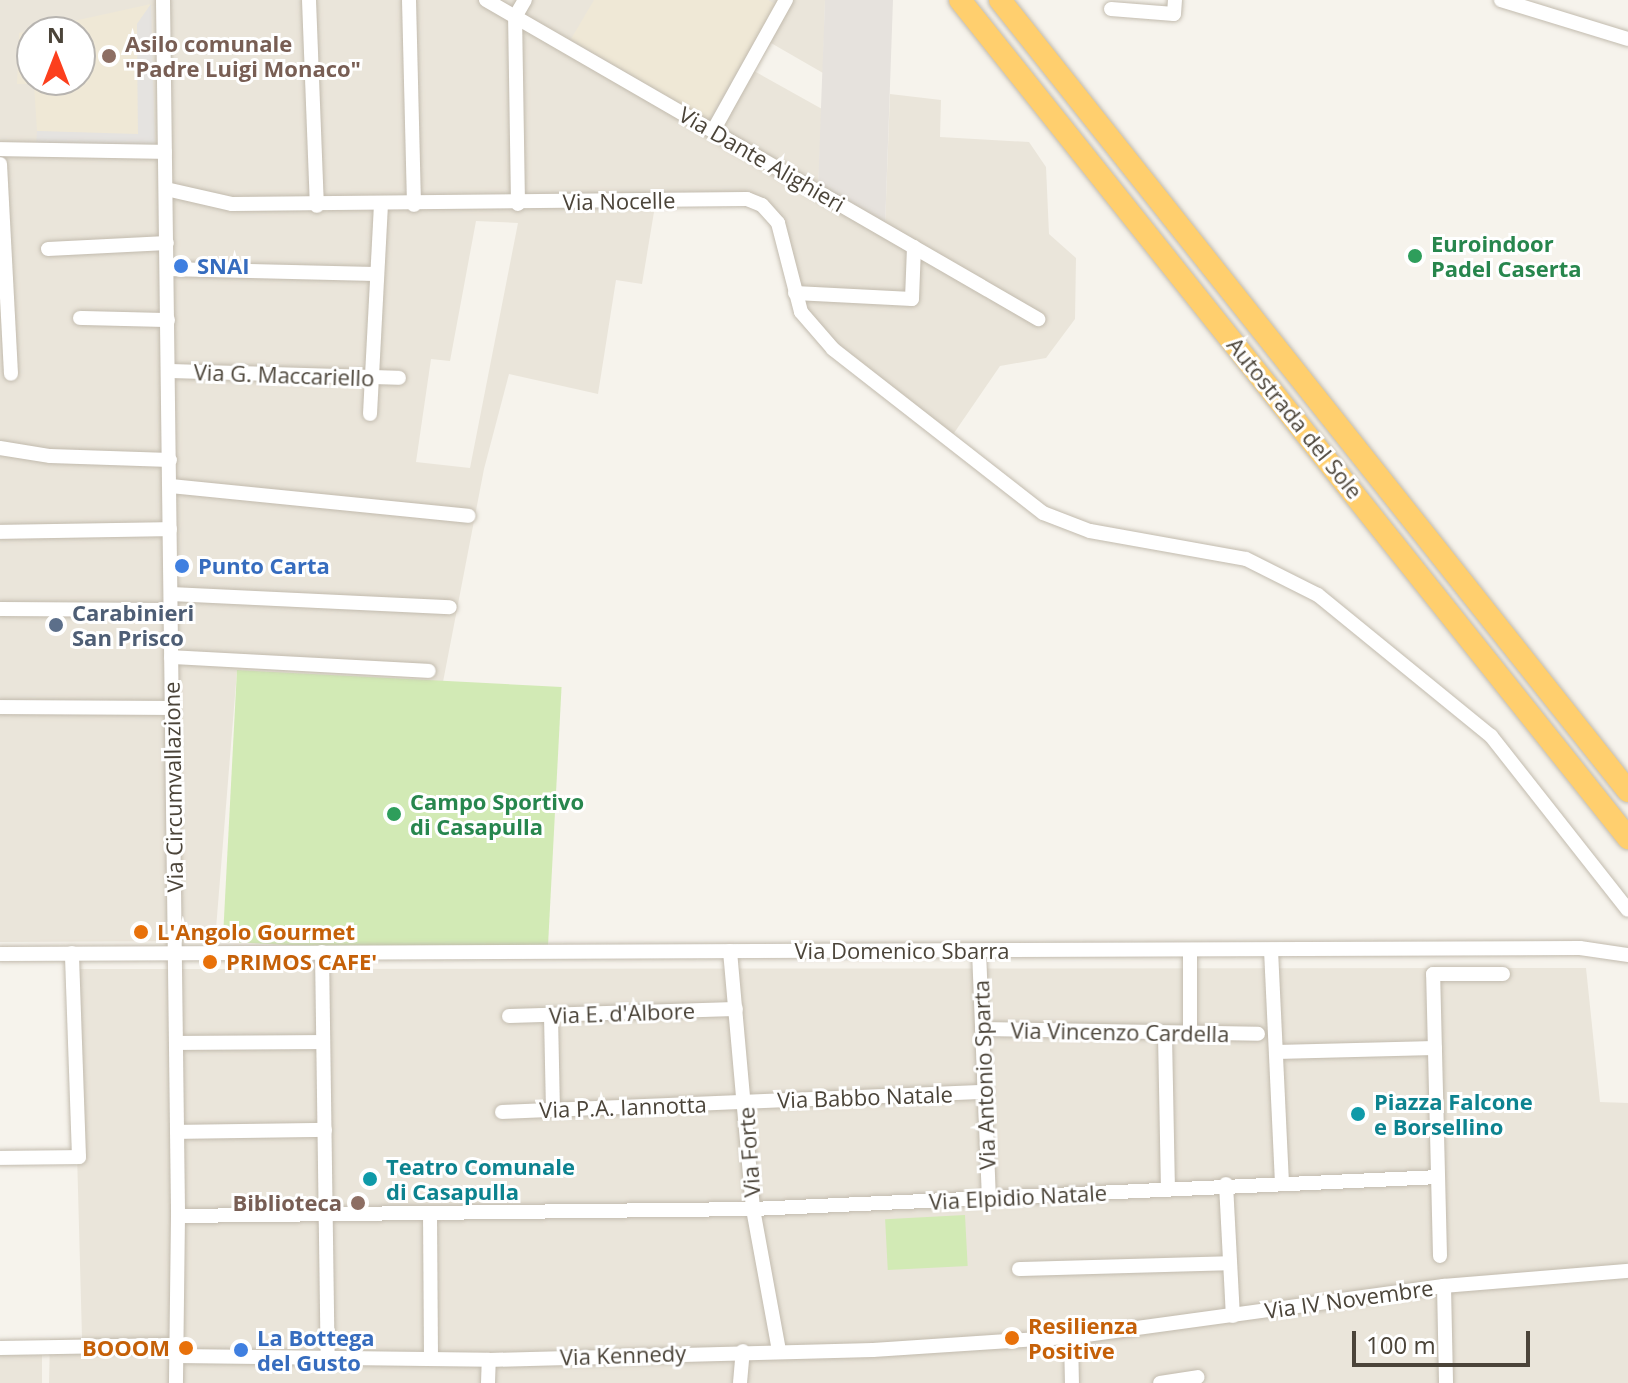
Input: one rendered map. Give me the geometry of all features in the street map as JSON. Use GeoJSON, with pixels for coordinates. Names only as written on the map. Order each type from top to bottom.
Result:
{"type":"FeatureCollection","features":[{"type":"Feature","properties":{"kind":"highway","name":"Autostrada del Sole"},"geometry":{"type":"LineString","coordinates":[[960,0],[1628,838]]}},
{"type":"Feature","properties":{"kind":"highway","name":"Autostrada del Sole"},"geometry":{"type":"LineString","coordinates":[[1000,0],[1628,791]]}},
{"type":"Feature","properties":{"kind":"street","name":"Via Circumvallazione"},"geometry":{"type":"LineString","coordinates":[[163,0],[178,1216],[176,1383]]}},
{"type":"Feature","properties":{"kind":"street"},"geometry":{"type":"LineString","coordinates":[[309,0],[317,206]]}},
{"type":"Feature","properties":{"kind":"street"},"geometry":{"type":"LineString","coordinates":[[409,0],[414,205]]}},
{"type":"Feature","properties":{"kind":"street","name":"Via Dante Alighieri"},"geometry":{"type":"LineString","coordinates":[[486,0],[1038,319]]}},
{"type":"Feature","properties":{"kind":"street"},"geometry":{"type":"LineString","coordinates":[[518,204],[515,17],[525,0]]}},
{"type":"Feature","properties":{"kind":"street"},"geometry":{"type":"LineString","coordinates":[[713,131],[786,0]]}},
{"type":"Feature","properties":{"kind":"street"},"geometry":{"type":"LineString","coordinates":[[1111,9],[1174,14],[1175,0]]}},
{"type":"Feature","properties":{"kind":"street"},"geometry":{"type":"LineString","coordinates":[[1501,0],[1628,39]]}},
{"type":"Feature","properties":{"kind":"street"},"geometry":{"type":"LineString","coordinates":[[0,149],[165,152]]}},
{"type":"Feature","properties":{"kind":"street"},"geometry":{"type":"LineString","coordinates":[[0,164],[11,374]]}},
{"type":"Feature","properties":{"kind":"street","name":"Via Nocelle"},"geometry":{"type":"LineString","coordinates":[[166,189],[232,204],[317,206],[747,199],[762,205],[778,223],[795,293],[817,336],[947,437],[1018,497],[1068,525],[1246,559],[1318,595],[1491,736],[1628,910]]}},
{"type":"Feature","properties":{"kind":"street"},"geometry":{"type":"LineString","coordinates":[[370,414],[381,205]]}},
{"type":"Feature","properties":{"kind":"street"},"geometry":{"type":"LineString","coordinates":[[48,249],[167,243]]}},
{"type":"Feature","properties":{"kind":"street"},"geometry":{"type":"LineString","coordinates":[[795,293],[912,299],[914,247]]}},
{"type":"Feature","properties":{"kind":"street"},"geometry":{"type":"LineString","coordinates":[[167,269],[375,274]]}},
{"type":"Feature","properties":{"kind":"street"},"geometry":{"type":"LineString","coordinates":[[80,318],[168,320]]}},
{"type":"Feature","properties":{"kind":"street","name":"Via G. Maccariello"},"geometry":{"type":"LineString","coordinates":[[169,371],[399,378]]}},
{"type":"Feature","properties":{"kind":"street"},"geometry":{"type":"LineString","coordinates":[[0,448],[50,456],[170,460]]}},
{"type":"Feature","properties":{"kind":"street"},"geometry":{"type":"LineString","coordinates":[[170,486],[468,516]]}},
{"type":"Feature","properties":{"kind":"street"},"geometry":{"type":"LineString","coordinates":[[0,532],[170,529]]}},
{"type":"Feature","properties":{"kind":"street"},"geometry":{"type":"LineString","coordinates":[[171,594],[450,607]]}},
{"type":"Feature","properties":{"kind":"street"},"geometry":{"type":"LineString","coordinates":[[0,609],[171,610]]}},
{"type":"Feature","properties":{"kind":"street"},"geometry":{"type":"LineString","coordinates":[[171,657],[429,671]]}},
{"type":"Feature","properties":{"kind":"street"},"geometry":{"type":"LineString","coordinates":[[0,707],[171,708]]}},
{"type":"Feature","properties":{"kind":"street","name":"Via Domenico Sbarra"},"geometry":{"type":"LineString","coordinates":[[0,954],[1580,948],[1628,955]]}},
{"type":"Feature","properties":{"kind":"street"},"geometry":{"type":"LineString","coordinates":[[1190,950],[1190,1034]]}},
{"type":"Feature","properties":{"kind":"street"},"geometry":{"type":"LineString","coordinates":[[1271,950],[1282,1182],[1438,1177]]}},
{"type":"Feature","properties":{"kind":"street","name":"Via Forte"},"geometry":{"type":"LineString","coordinates":[[730,951],[753,1209],[779,1351]]}},
{"type":"Feature","properties":{"kind":"street","name":"Via Antonio Sparta"},"geometry":{"type":"LineString","coordinates":[[979,951],[989,1200]]}},
{"type":"Feature","properties":{"kind":"street"},"geometry":{"type":"LineString","coordinates":[[322,952],[328,1358]]}},
{"type":"Feature","properties":{"kind":"street"},"geometry":{"type":"LineString","coordinates":[[0,1158],[79,1157],[72,953]]}},
{"type":"Feature","properties":{"kind":"street"},"geometry":{"type":"LineString","coordinates":[[1440,1256],[1433,974],[1503,974]]}},
{"type":"Feature","properties":{"kind":"street","name":"Via E. d'Albore"},"geometry":{"type":"LineString","coordinates":[[509,1016],[736,1009]]}},
{"type":"Feature","properties":{"kind":"street"},"geometry":{"type":"LineString","coordinates":[[551,1016],[553,1110]]}},
{"type":"Feature","properties":{"kind":"street","name":"Via Vincenzo Cardella"},"geometry":{"type":"LineString","coordinates":[[982,1029],[1165,1035],[1258,1034]]}},
{"type":"Feature","properties":{"kind":"street"},"geometry":{"type":"LineString","coordinates":[[1165,1035],[1168,1188]]}},
{"type":"Feature","properties":{"kind":"street"},"geometry":{"type":"LineString","coordinates":[[176,1043],[323,1042]]}},
{"type":"Feature","properties":{"kind":"street"},"geometry":{"type":"LineString","coordinates":[[1276,1052],[1435,1048]]}},
{"type":"Feature","properties":{"kind":"street","name":"Via Babbo Natale"},"geometry":{"type":"LineString","coordinates":[[745,1103],[985,1092]]}},
{"type":"Feature","properties":{"kind":"street","name":"Via P.A. Iannotta"},"geometry":{"type":"LineString","coordinates":[[502,1112],[745,1103]]}},
{"type":"Feature","properties":{"kind":"street"},"geometry":{"type":"LineString","coordinates":[[177,1132],[325,1130]]}},
{"type":"Feature","properties":{"kind":"street","name":"Via Elpidio Natale"},"geometry":{"type":"LineString","coordinates":[[178,1216],[753,1209],[989,1200],[1282,1182]]}},
{"type":"Feature","properties":{"kind":"street"},"geometry":{"type":"LineString","coordinates":[[1226,1184],[1233,1316]]}},
{"type":"Feature","properties":{"kind":"street"},"geometry":{"type":"LineString","coordinates":[[430,1213],[431,1359]]}},
{"type":"Feature","properties":{"kind":"street"},"geometry":{"type":"LineString","coordinates":[[1019,1269],[1230,1263]]}},
{"type":"Feature","properties":{"kind":"street","name":"Via IV Novembre"},"geometry":{"type":"LineString","coordinates":[[1071,1337],[1444,1286],[1628,1271]]}},
{"type":"Feature","properties":{"kind":"street"},"geometry":{"type":"LineString","coordinates":[[1444,1286],[1446,1383]]}},
{"type":"Feature","properties":{"kind":"street"},"geometry":{"type":"LineString","coordinates":[[1071,1337],[1072,1383]]}},
{"type":"Feature","properties":{"kind":"street","name":"Via Kennedy"},"geometry":{"type":"LineString","coordinates":[[0,1348],[489,1360],[779,1351],[1071,1337]]}},
{"type":"Feature","properties":{"kind":"street"},"geometry":{"type":"LineString","coordinates":[[740,1383],[743,1351]]}},
{"type":"Feature","properties":{"kind":"street"},"geometry":{"type":"LineString","coordinates":[[488,1383],[489,1360]]}},
{"type":"Feature","properties":{"kind":"street"},"geometry":{"type":"LineString","coordinates":[[1160,1383],[1198,1377]]}},
{"type":"Feature","properties":{"kind":"shaded area"},"geometry":{"type":"Polygon","coordinates":[[[0,0],[825,0],[823,73],[771,43],[754,71],[822,109],[818,188],[885,226],[890,94],[941,100],[940,137],[1029,142],[1046,167],[1049,234],[1076,258],[1075,319],[1046,358],[1000,366],[952,436],[811,326],[766,204],[656,200],[642,284],[616,280],[598,394],[509,374],[484,469],[443,682],[237,671],[215,941],[0,942],[0,0]],[[476,221],[450,361],[431,359],[416,462],[470,468],[518,223],[476,221]]]}},
{"type":"Feature","properties":{"kind":"shaded area"},"geometry":{"type":"Polygon","coordinates":[[[594,0],[768,0],[776,4],[708,120],[571,39],[594,0]]]}},
{"type":"Feature","properties":{"kind":"shaded area"},"geometry":{"type":"Polygon","coordinates":[[[825,0],[893,0],[885,227],[818,188],[825,0]]]}},
{"type":"Feature","properties":{"kind":"shaded area","name":"Asilo comunale \"Padre Luigi Monaco\""},"geometry":{"type":"Polygon","coordinates":[[[151,4],[137,24],[138,135],[37,131],[35,96],[96,96],[96,16],[151,4]]]}},
{"type":"Feature","properties":{"kind":"shaded area"},"geometry":{"type":"Polygon","coordinates":[[[151,4],[155,147],[36,145],[37,131],[138,134],[137,24],[151,4]]]}},
{"type":"Feature","properties":{"kind":"shaded area"},"geometry":{"type":"Polygon","coordinates":[[[1586,968],[1600,1102],[1628,1103],[1628,1383],[49,1383],[50,1339],[82,1338],[72,969],[1586,968]]]}},
{"type":"Feature","properties":{"kind":"shaded area"},"geometry":{"type":"Polygon","coordinates":[[[0,1355],[42,1355],[42,1383],[0,1383],[0,1355]]]}},
{"type":"Feature","properties":{"kind":"green space","name":"Campo Sportivo di Casapulla"},"geometry":{"type":"Polygon","coordinates":[[[237,670],[562,687],[547,959],[223,942],[237,670]]]}},
{"type":"Feature","properties":{"kind":"green space"},"geometry":{"type":"Polygon","coordinates":[[[965,1215],[968,1266],[888,1270],[885,1219],[965,1215]]]}},
{"type":"Feature","properties":{"kind":"place","name":"Asilo comunale \"Padre Luigi Monaco\""},"geometry":{"type":"Point","coordinates":[109,56]}},
{"type":"Feature","properties":{"kind":"place","name":"Euroindoor Padel Caserta"},"geometry":{"type":"Point","coordinates":[1415,256]}},
{"type":"Feature","properties":{"kind":"place","name":"SNAI"},"geometry":{"type":"Point","coordinates":[181,266]}},
{"type":"Feature","properties":{"kind":"place","name":"Punto Carta"},"geometry":{"type":"Point","coordinates":[182,566]}},
{"type":"Feature","properties":{"kind":"place","name":"Carabinieri San Prisco"},"geometry":{"type":"Point","coordinates":[56,625]}},
{"type":"Feature","properties":{"kind":"place","name":"Campo Sportivo di Casapulla"},"geometry":{"type":"Point","coordinates":[394,814]}},
{"type":"Feature","properties":{"kind":"place","name":"L'Angolo Gourmet"},"geometry":{"type":"Point","coordinates":[141,932]}},
{"type":"Feature","properties":{"kind":"place","name":"PRIMOS CAFE'"},"geometry":{"type":"Point","coordinates":[210,962]}},
{"type":"Feature","properties":{"kind":"place","name":"Piazza Falcone e Borsellino"},"geometry":{"type":"Point","coordinates":[1358,1114]}},
{"type":"Feature","properties":{"kind":"place","name":"Teatro Comunale di Casapulla"},"geometry":{"type":"Point","coordinates":[370,1179]}},
{"type":"Feature","properties":{"kind":"place","name":"Biblioteca"},"geometry":{"type":"Point","coordinates":[358,1203]}},
{"type":"Feature","properties":{"kind":"place","name":"Resilienza Positive"},"geometry":{"type":"Point","coordinates":[1012,1338]}},
{"type":"Feature","properties":{"kind":"place","name":"BOOOM"},"geometry":{"type":"Point","coordinates":[186,1348]}},
{"type":"Feature","properties":{"kind":"place","name":"La Bottega del Gusto"},"geometry":{"type":"Point","coordinates":[241,1350]}}]}
